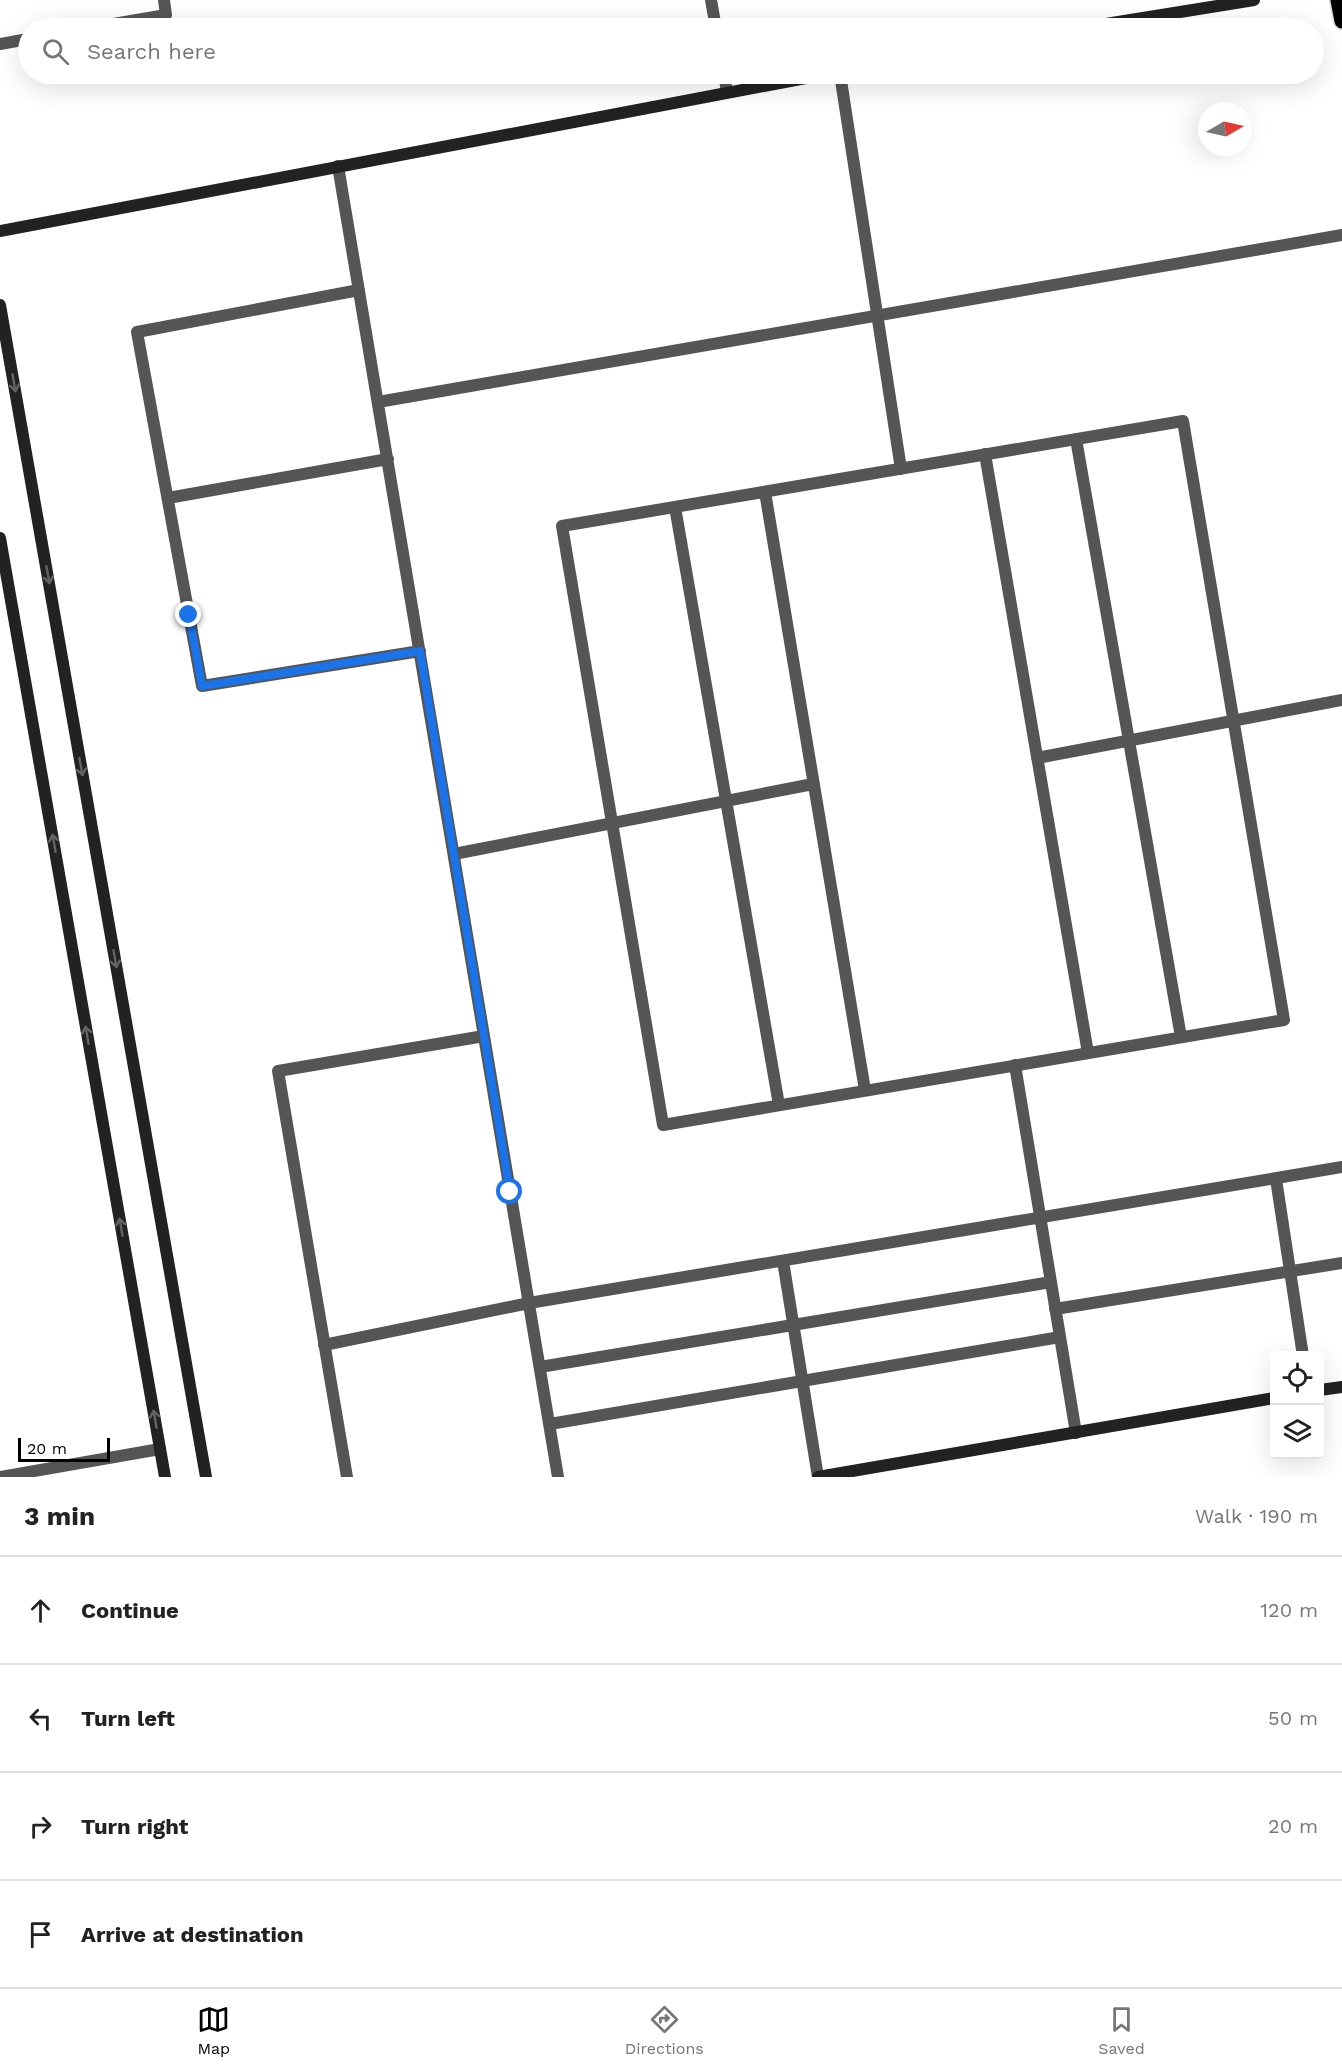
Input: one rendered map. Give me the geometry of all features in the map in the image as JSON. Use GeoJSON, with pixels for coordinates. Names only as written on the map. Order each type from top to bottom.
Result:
{"type":"FeatureCollection","features":[{"type":"Feature","properties":{"kind":"main road"},"geometry":{"type":"LineString","coordinates":[[1338,0],[1342,21]]}},
{"type":"Feature","properties":{"kind":"street"},"geometry":{"type":"LineString","coordinates":[[1143,18],[1254,0]]}},
{"type":"Feature","properties":{"kind":"street"},"geometry":{"type":"LineString","coordinates":[[0,231],[771,84]]}},
{"type":"Feature","properties":{"kind":"street"},"geometry":{"type":"LineString","coordinates":[[0,305],[206,1477]]}},
{"type":"Feature","properties":{"kind":"street"},"geometry":{"type":"LineString","coordinates":[[0,538],[165,1477]]}},
{"type":"Feature","properties":{"kind":"street"},"geometry":{"type":"LineString","coordinates":[[1324,1389],[1342,1387]]}},
{"type":"Feature","properties":{"kind":"street"},"geometry":{"type":"LineString","coordinates":[[818,1477],[841,1475],[1270,1399]]}},
{"type":"Feature","properties":{"kind":"lane"},"geometry":{"type":"LineString","coordinates":[[148,18],[166,15],[164,0]]}},
{"type":"Feature","properties":{"kind":"lane"},"geometry":{"type":"LineString","coordinates":[[711,0],[714,18]]}},
{"type":"Feature","properties":{"kind":"lane"},"geometry":{"type":"LineString","coordinates":[[0,44],[18,41]]}},
{"type":"Feature","properties":{"kind":"lane"},"geometry":{"type":"LineString","coordinates":[[726,84],[727,92]]}},
{"type":"Feature","properties":{"kind":"lane"},"geometry":{"type":"LineString","coordinates":[[842,84],[901,469]]}},
{"type":"Feature","properties":{"kind":"lane"},"geometry":{"type":"LineString","coordinates":[[338,166],[558,1477]]}},
{"type":"Feature","properties":{"kind":"lane"},"geometry":{"type":"LineString","coordinates":[[378,402],[1342,235]]}},
{"type":"Feature","properties":{"kind":"lane"},"geometry":{"type":"LineString","coordinates":[[359,290],[137,332],[202,686],[420,651]]}},
{"type":"Feature","properties":{"kind":"lane"},"geometry":{"type":"LineString","coordinates":[[1183,421],[1284,1020],[663,1125],[562,526],[901,469],[1183,421]]}},
{"type":"Feature","properties":{"kind":"lane"},"geometry":{"type":"LineString","coordinates":[[1076,439],[1181,1037]]}},
{"type":"Feature","properties":{"kind":"lane"},"geometry":{"type":"LineString","coordinates":[[985,454],[1088,1053]]}},
{"type":"Feature","properties":{"kind":"lane"},"geometry":{"type":"LineString","coordinates":[[168,498],[388,459]]}},
{"type":"Feature","properties":{"kind":"lane"},"geometry":{"type":"LineString","coordinates":[[765,492],[865,1090]]}},
{"type":"Feature","properties":{"kind":"lane"},"geometry":{"type":"LineString","coordinates":[[675,507],[779,1105]]}},
{"type":"Feature","properties":{"kind":"lane"},"geometry":{"type":"LineString","coordinates":[[1037,758],[1342,700]]}},
{"type":"Feature","properties":{"kind":"lane"},"geometry":{"type":"LineString","coordinates":[[454,854],[813,784]]}},
{"type":"Feature","properties":{"kind":"lane"},"geometry":{"type":"LineString","coordinates":[[347,1477],[278,1071],[484,1036]]}},
{"type":"Feature","properties":{"kind":"lane"},"geometry":{"type":"LineString","coordinates":[[1015,1065],[1076,1433]]}},
{"type":"Feature","properties":{"kind":"lane"},"geometry":{"type":"LineString","coordinates":[[324,1345],[529,1303],[1342,1167]]}},
{"type":"Feature","properties":{"kind":"lane"},"geometry":{"type":"LineString","coordinates":[[1276,1179],[1302,1351]]}},
{"type":"Feature","properties":{"kind":"lane"},"geometry":{"type":"LineString","coordinates":[[783,1261],[818,1477]]}},
{"type":"Feature","properties":{"kind":"lane"},"geometry":{"type":"LineString","coordinates":[[1055,1310],[1342,1263]]}},
{"type":"Feature","properties":{"kind":"lane"},"geometry":{"type":"LineString","coordinates":[[540,1368],[1051,1282]]}},
{"type":"Feature","properties":{"kind":"lane"},"geometry":{"type":"LineString","coordinates":[[550,1424],[1060,1337]]}},
{"type":"Feature","properties":{"kind":"lane"},"geometry":{"type":"LineString","coordinates":[[0,1477],[160,1449]]}},
{"type":"Feature","properties":{"kind":"route"},"geometry":{"type":"LineString","coordinates":[[189,615],[202,686],[420,651],[510,1192]]}}]}
